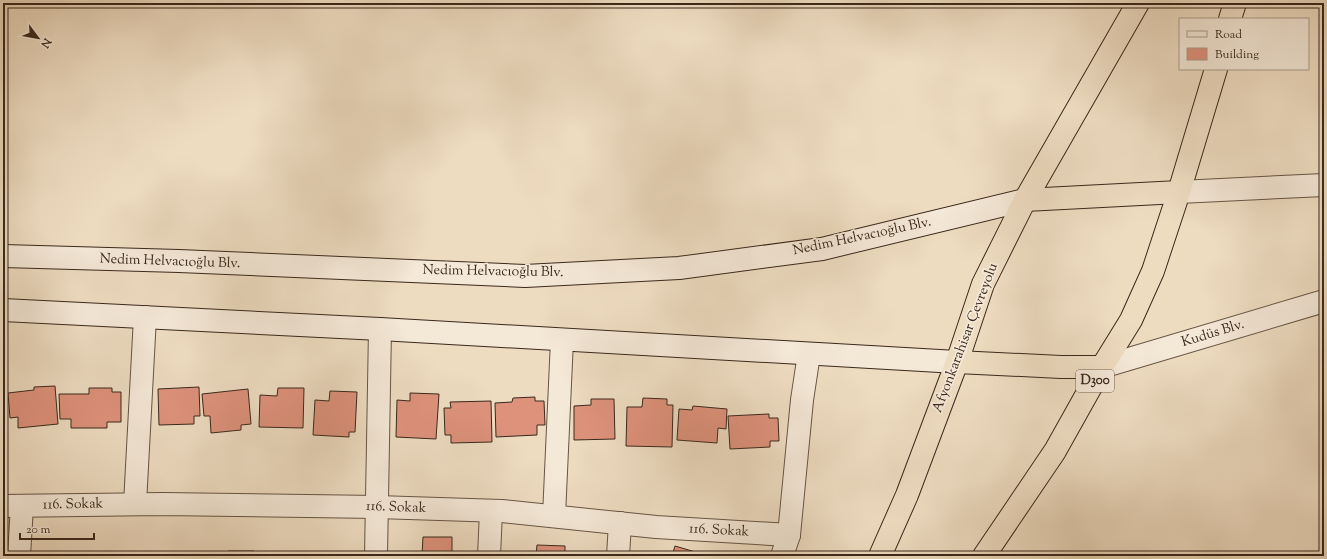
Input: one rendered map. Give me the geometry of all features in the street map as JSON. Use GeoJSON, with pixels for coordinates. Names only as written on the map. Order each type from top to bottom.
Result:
{"type":"FeatureCollection","features":[{"type":"Feature","properties":{"kind":"highway","name":"Afyonkarahisar Çevreyolu"},"geometry":{"type":"LineString","coordinates":[[880,556],[906,495],[957,362],[984,284],[1025,200],[1138,3]]}},
{"type":"Feature","properties":{"kind":"highway"},"geometry":{"type":"LineString","coordinates":[[1230,18],[1235,3]]}},
{"type":"Feature","properties":{"kind":"highway","name":"D300"},"geometry":{"type":"LineString","coordinates":[[984,556],[1054,451],[1131,320],[1153,271],[1179,192],[1216,70]]}},
{"type":"Feature","properties":{"kind":"highway"},"geometry":{"type":"LineString","coordinates":[[1025,200],[1179,192]]}},
{"type":"Feature","properties":{"kind":"highway"},"geometry":{"type":"LineString","coordinates":[[957,362],[1061,367],[1102,367]]}},
{"type":"Feature","properties":{"kind":"street"},"geometry":{"type":"LineString","coordinates":[[1179,192],[1324,185]]}},
{"type":"Feature","properties":{"kind":"street","name":"Nedim Helvacıoğlu Blv."},"geometry":{"type":"LineString","coordinates":[[3,256],[179,261],[525,276],[679,268],[822,249],[1025,200]]}},
{"type":"Feature","properties":{"kind":"street","name":"Kudüs Blv."},"geometry":{"type":"LineString","coordinates":[[1102,367],[1324,302]]}},
{"type":"Feature","properties":{"kind":"street"},"geometry":{"type":"LineString","coordinates":[[3,310],[145,316],[957,362]]}},
{"type":"Feature","properties":{"kind":"street"},"geometry":{"type":"LineString","coordinates":[[135,504],[145,316]]}},
{"type":"Feature","properties":{"kind":"street"},"geometry":{"type":"LineString","coordinates":[[376,556],[380,329]]}},
{"type":"Feature","properties":{"kind":"street"},"geometry":{"type":"LineString","coordinates":[[554,516],[562,340]]}},
{"type":"Feature","properties":{"kind":"street"},"geometry":{"type":"LineString","coordinates":[[782,556],[789,535],[808,354]]}},
{"type":"Feature","properties":{"kind":"street","name":"116. Sokak"},"geometry":{"type":"LineString","coordinates":[[13,506],[135,504],[502,510],[656,527],[789,535]]}},
{"type":"Feature","properties":{"kind":"street"},"geometry":{"type":"LineString","coordinates":[[13,506],[19,556]]}},
{"type":"Feature","properties":{"kind":"street"},"geometry":{"type":"LineString","coordinates":[[489,556],[491,511]]}},
{"type":"Feature","properties":{"kind":"street"},"geometry":{"type":"LineString","coordinates":[[618,556],[620,523]]}},
{"type":"Feature","properties":{"kind":"building"},"geometry":{"type":"Polygon","coordinates":[[[3,383],[5,383],[5,420],[3,420],[3,383]]]}},
{"type":"Feature","properties":{"kind":"building"},"geometry":{"type":"Polygon","coordinates":[[[55,386],[58,424],[18,428],[18,417],[10,418],[8,393],[34,390],[34,387],[55,386]]]}},
{"type":"Feature","properties":{"kind":"building"},"geometry":{"type":"Polygon","coordinates":[[[199,387],[200,416],[194,416],[194,424],[159,425],[158,389],[199,387]]]}},
{"type":"Feature","properties":{"kind":"building"},"geometry":{"type":"Polygon","coordinates":[[[89,388],[112,388],[112,392],[121,392],[121,422],[107,422],[107,428],[71,428],[71,419],[60,419],[59,394],[89,394],[89,388]]]}},
{"type":"Feature","properties":{"kind":"building"},"geometry":{"type":"Polygon","coordinates":[[[278,388],[304,388],[303,428],[259,427],[260,395],[277,396],[278,388]]]}},
{"type":"Feature","properties":{"kind":"building"},"geometry":{"type":"Polygon","coordinates":[[[248,389],[251,424],[241,425],[241,430],[211,433],[210,416],[204,416],[202,394],[248,389]]]}},
{"type":"Feature","properties":{"kind":"building"},"geometry":{"type":"Polygon","coordinates":[[[330,391],[357,392],[355,432],[349,432],[349,437],[313,435],[315,400],[329,401],[330,391]]]}},
{"type":"Feature","properties":{"kind":"building"},"geometry":{"type":"Polygon","coordinates":[[[410,393],[439,394],[436,439],[396,437],[397,400],[410,401],[410,393]]]}},
{"type":"Feature","properties":{"kind":"building"},"geometry":{"type":"Polygon","coordinates":[[[535,397],[535,401],[544,401],[545,425],[537,425],[537,435],[496,437],[495,403],[512,402],[513,398],[535,397]]]}},
{"type":"Feature","properties":{"kind":"building"},"geometry":{"type":"Polygon","coordinates":[[[643,398],[667,399],[667,405],[673,405],[672,447],[626,446],[627,407],[642,407],[643,398]]]}},
{"type":"Feature","properties":{"kind":"building"},"geometry":{"type":"Polygon","coordinates":[[[591,399],[614,399],[615,439],[574,440],[574,406],[591,405],[591,399]]]}},
{"type":"Feature","properties":{"kind":"building"},"geometry":{"type":"Polygon","coordinates":[[[491,401],[492,442],[451,443],[451,435],[445,435],[444,408],[451,408],[450,402],[491,401]]]}},
{"type":"Feature","properties":{"kind":"building"},"geometry":{"type":"Polygon","coordinates":[[[693,406],[727,409],[726,429],[718,428],[717,443],[677,440],[679,409],[692,410],[693,406]]]}},
{"type":"Feature","properties":{"kind":"building"},"geometry":{"type":"Polygon","coordinates":[[[769,414],[769,418],[778,418],[779,441],[770,441],[770,447],[730,449],[728,416],[769,414]]]}},
{"type":"Feature","properties":{"kind":"building"},"geometry":{"type":"Polygon","coordinates":[[[423,537],[452,537],[452,556],[419,556],[422,555],[423,537]]]}},
{"type":"Feature","properties":{"kind":"building"},"geometry":{"type":"Polygon","coordinates":[[[537,545],[565,546],[565,556],[536,556],[537,545]]]}},
{"type":"Feature","properties":{"kind":"building"},"geometry":{"type":"Polygon","coordinates":[[[675,546],[709,556],[672,556],[675,546]]]}},
{"type":"Feature","properties":{"kind":"building"},"geometry":{"type":"Polygon","coordinates":[[[228,551],[254,551],[254,556],[227,556],[228,551]]]}},
{"type":"Feature","properties":{"kind":"building"},"geometry":{"type":"Polygon","coordinates":[[[279,554],[315,554],[315,556],[279,556],[279,554]]]}}]}
